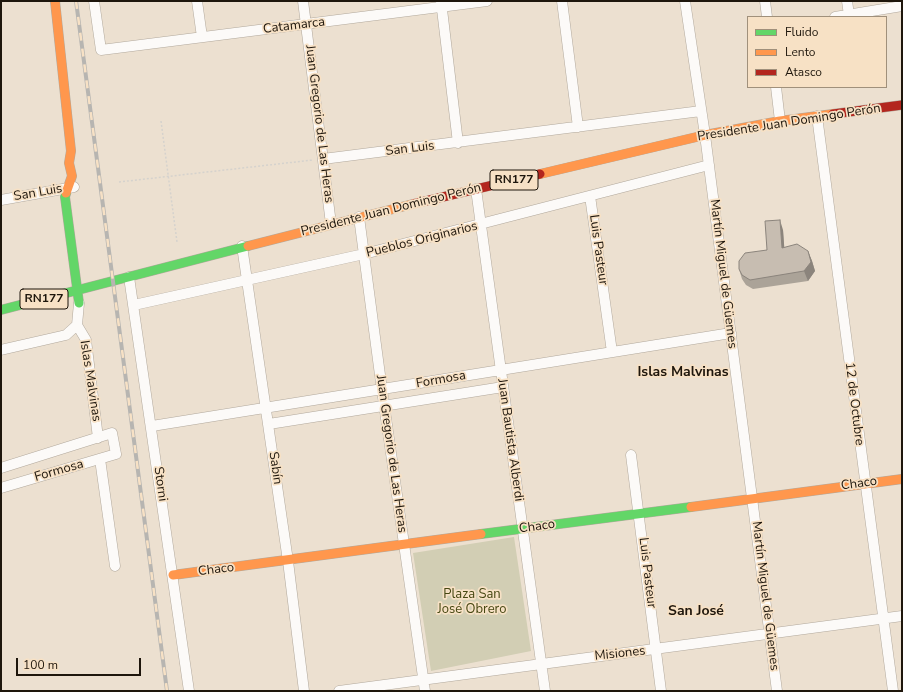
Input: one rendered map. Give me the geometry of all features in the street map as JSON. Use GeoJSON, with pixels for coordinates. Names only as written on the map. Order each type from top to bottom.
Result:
{"type":"FeatureCollection","features":[{"type":"Feature","properties":{"kind":"street"},"geometry":{"type":"LineString","coordinates":[[55,1],[71,151],[77,165],[78,176],[65,197],[83,289],[79,303]]}},
{"type":"Feature","properties":{"kind":"street","name":"Catamarca"},"geometry":{"type":"LineString","coordinates":[[94,1],[101,50],[306,24],[441,4],[487,1]]}},
{"type":"Feature","properties":{"kind":"street"},"geometry":{"type":"LineString","coordinates":[[196,1],[202,37]]}},
{"type":"Feature","properties":{"kind":"street","name":"Juan Gregorio de Las Heras"},"geometry":{"type":"LineString","coordinates":[[303,1],[331,224]]}},
{"type":"Feature","properties":{"kind":"street"},"geometry":{"type":"LineString","coordinates":[[562,1],[578,127]]}},
{"type":"Feature","properties":{"kind":"street","name":"Martín Miguel de Güemes"},"geometry":{"type":"LineString","coordinates":[[685,1],[705,135],[777,691]]}},
{"type":"Feature","properties":{"kind":"street"},"geometry":{"type":"LineString","coordinates":[[765,1],[767,16]]}},
{"type":"Feature","properties":{"kind":"street"},"geometry":{"type":"LineString","coordinates":[[847,1],[849,15]]}},
{"type":"Feature","properties":{"kind":"street"},"geometry":{"type":"LineString","coordinates":[[441,4],[458,143]]}},
{"type":"Feature","properties":{"kind":"street"},"geometry":{"type":"LineString","coordinates":[[842,16],[902,6]]}},
{"type":"Feature","properties":{"kind":"street"},"geometry":{"type":"LineString","coordinates":[[776,88],[780,121]]}},
{"type":"Feature","properties":{"kind":"street","name":"Presidente Juan Domingo Perón"},"geometry":{"type":"LineString","coordinates":[[1,310],[130,277],[242,246],[705,135],[780,121],[902,105]]}},
{"type":"Feature","properties":{"kind":"street","name":"San Luis"},"geometry":{"type":"LineString","coordinates":[[323,159],[701,111]]}},
{"type":"Feature","properties":{"kind":"street","name":"12 de Octubre"},"geometry":{"type":"LineString","coordinates":[[817,116],[893,691]]}},
{"type":"Feature","properties":{"kind":"street","name":"Pueblos Originarios"},"geometry":{"type":"LineString","coordinates":[[134,305],[364,254],[709,165]]}},
{"type":"Feature","properties":{"kind":"street","name":"San Luis"},"geometry":{"type":"LineString","coordinates":[[1,200],[71,188]]}},
{"type":"Feature","properties":{"kind":"street","name":"Juan Bautista Alberdi"},"geometry":{"type":"LineString","coordinates":[[476,189],[545,691]]}},
{"type":"Feature","properties":{"kind":"street","name":"Luis Pasteur"},"geometry":{"type":"LineString","coordinates":[[590,196],[612,352]]}},
{"type":"Feature","properties":{"kind":"street","name":"Juan Gregorio de Las Heras"},"geometry":{"type":"LineString","coordinates":[[359,217],[403,545],[425,691]]}},
{"type":"Feature","properties":{"kind":"street","name":"Sabín"},"geometry":{"type":"LineString","coordinates":[[242,246],[288,561],[304,691]]}},
{"type":"Feature","properties":{"kind":"street","name":"Storni"},"geometry":{"type":"LineString","coordinates":[[130,277],[189,691]]}},
{"type":"Feature","properties":{"kind":"street","name":"Islas Malvinas"},"geometry":{"type":"LineString","coordinates":[[79,303],[77,325],[86,340],[98,438]]}},
{"type":"Feature","properties":{"kind":"street"},"geometry":{"type":"LineString","coordinates":[[1,350],[66,335],[77,325]]}},
{"type":"Feature","properties":{"kind":"street","name":"Formosa"},"geometry":{"type":"LineString","coordinates":[[152,426],[266,409],[500,369],[731,333]]}},
{"type":"Feature","properties":{"kind":"street","name":"Formosa"},"geometry":{"type":"LineString","coordinates":[[268,424],[503,387]]}},
{"type":"Feature","properties":{"kind":"street","name":"Formosa"},"geometry":{"type":"LineString","coordinates":[[1,468],[112,433],[116,454],[1,488]]}},
{"type":"Feature","properties":{"kind":"street","name":"Luis Pasteur"},"geometry":{"type":"LineString","coordinates":[[631,455],[640,513],[661,691]]}},
{"type":"Feature","properties":{"kind":"street"},"geometry":{"type":"LineString","coordinates":[[100,459],[115,566]]}},
{"type":"Feature","properties":{"kind":"street","name":"Chaco"},"geometry":{"type":"LineString","coordinates":[[173,575],[902,479]]}},
{"type":"Feature","properties":{"kind":"street","name":"Misiones"},"geometry":{"type":"LineString","coordinates":[[338,691],[541,663],[656,650],[902,616]]}},
{"type":"Feature","properties":{"kind":"path"},"geometry":{"type":"LineString","coordinates":[[161,121],[178,242]]}},
{"type":"Feature","properties":{"kind":"path"},"geometry":{"type":"LineString","coordinates":[[119,182],[323,159]]}},
{"type":"Feature","properties":{"kind":"green space","name":"Plaza San José Obrero"},"geometry":{"type":"Polygon","coordinates":[[[514,537],[531,651],[431,671],[413,553],[514,537]]]}},
{"type":"Feature","properties":{"kind":"building"},"geometry":{"type":"Polygon","coordinates":[[[780,220],[782,248],[797,244],[808,251],[811,262],[804,271],[750,280],[742,275],[739,269],[739,261],[745,253],[767,250],[765,221],[780,220]]]}},
{"type":"Feature","properties":{"kind":"railway"},"geometry":{"type":"LineString","coordinates":[[76,1],[167,691]]}},
{"type":"Feature","properties":{"kind":"traffic: fast"},"geometry":{"type":"LineString","coordinates":[[66,193],[65,197],[79,303]]}},
{"type":"Feature","properties":{"kind":"traffic: fast"},"geometry":{"type":"LineString","coordinates":[[1,310],[248,246]]}},
{"type":"Feature","properties":{"kind":"traffic: fast"},"geometry":{"type":"LineString","coordinates":[[481,534],[691,507]]}},
{"type":"Feature","properties":{"kind":"traffic: slow"},"geometry":{"type":"LineString","coordinates":[[55,1],[71,151],[69,163],[72,176],[66,193]]}},
{"type":"Feature","properties":{"kind":"traffic: slow"},"geometry":{"type":"LineString","coordinates":[[540,174],[705,135],[780,121],[833,114]]}},
{"type":"Feature","properties":{"kind":"traffic: slow"},"geometry":{"type":"LineString","coordinates":[[248,246],[413,204]]}},
{"type":"Feature","properties":{"kind":"traffic: slow"},"geometry":{"type":"LineString","coordinates":[[691,507],[902,479]]}},
{"type":"Feature","properties":{"kind":"traffic: slow"},"geometry":{"type":"LineString","coordinates":[[173,575],[481,534]]}},
{"type":"Feature","properties":{"kind":"traffic: jam"},"geometry":{"type":"LineString","coordinates":[[833,114],[902,105]]}},
{"type":"Feature","properties":{"kind":"traffic: jam"},"geometry":{"type":"LineString","coordinates":[[413,204],[540,174]]}},
{"type":"Feature","properties":{"kind":"district","name":"Islas Malvinas"},"geometry":{"type":"Point","coordinates":[683,373]}},
{"type":"Feature","properties":{"kind":"district","name":"San José"},"geometry":{"type":"Point","coordinates":[696,612]}}]}
